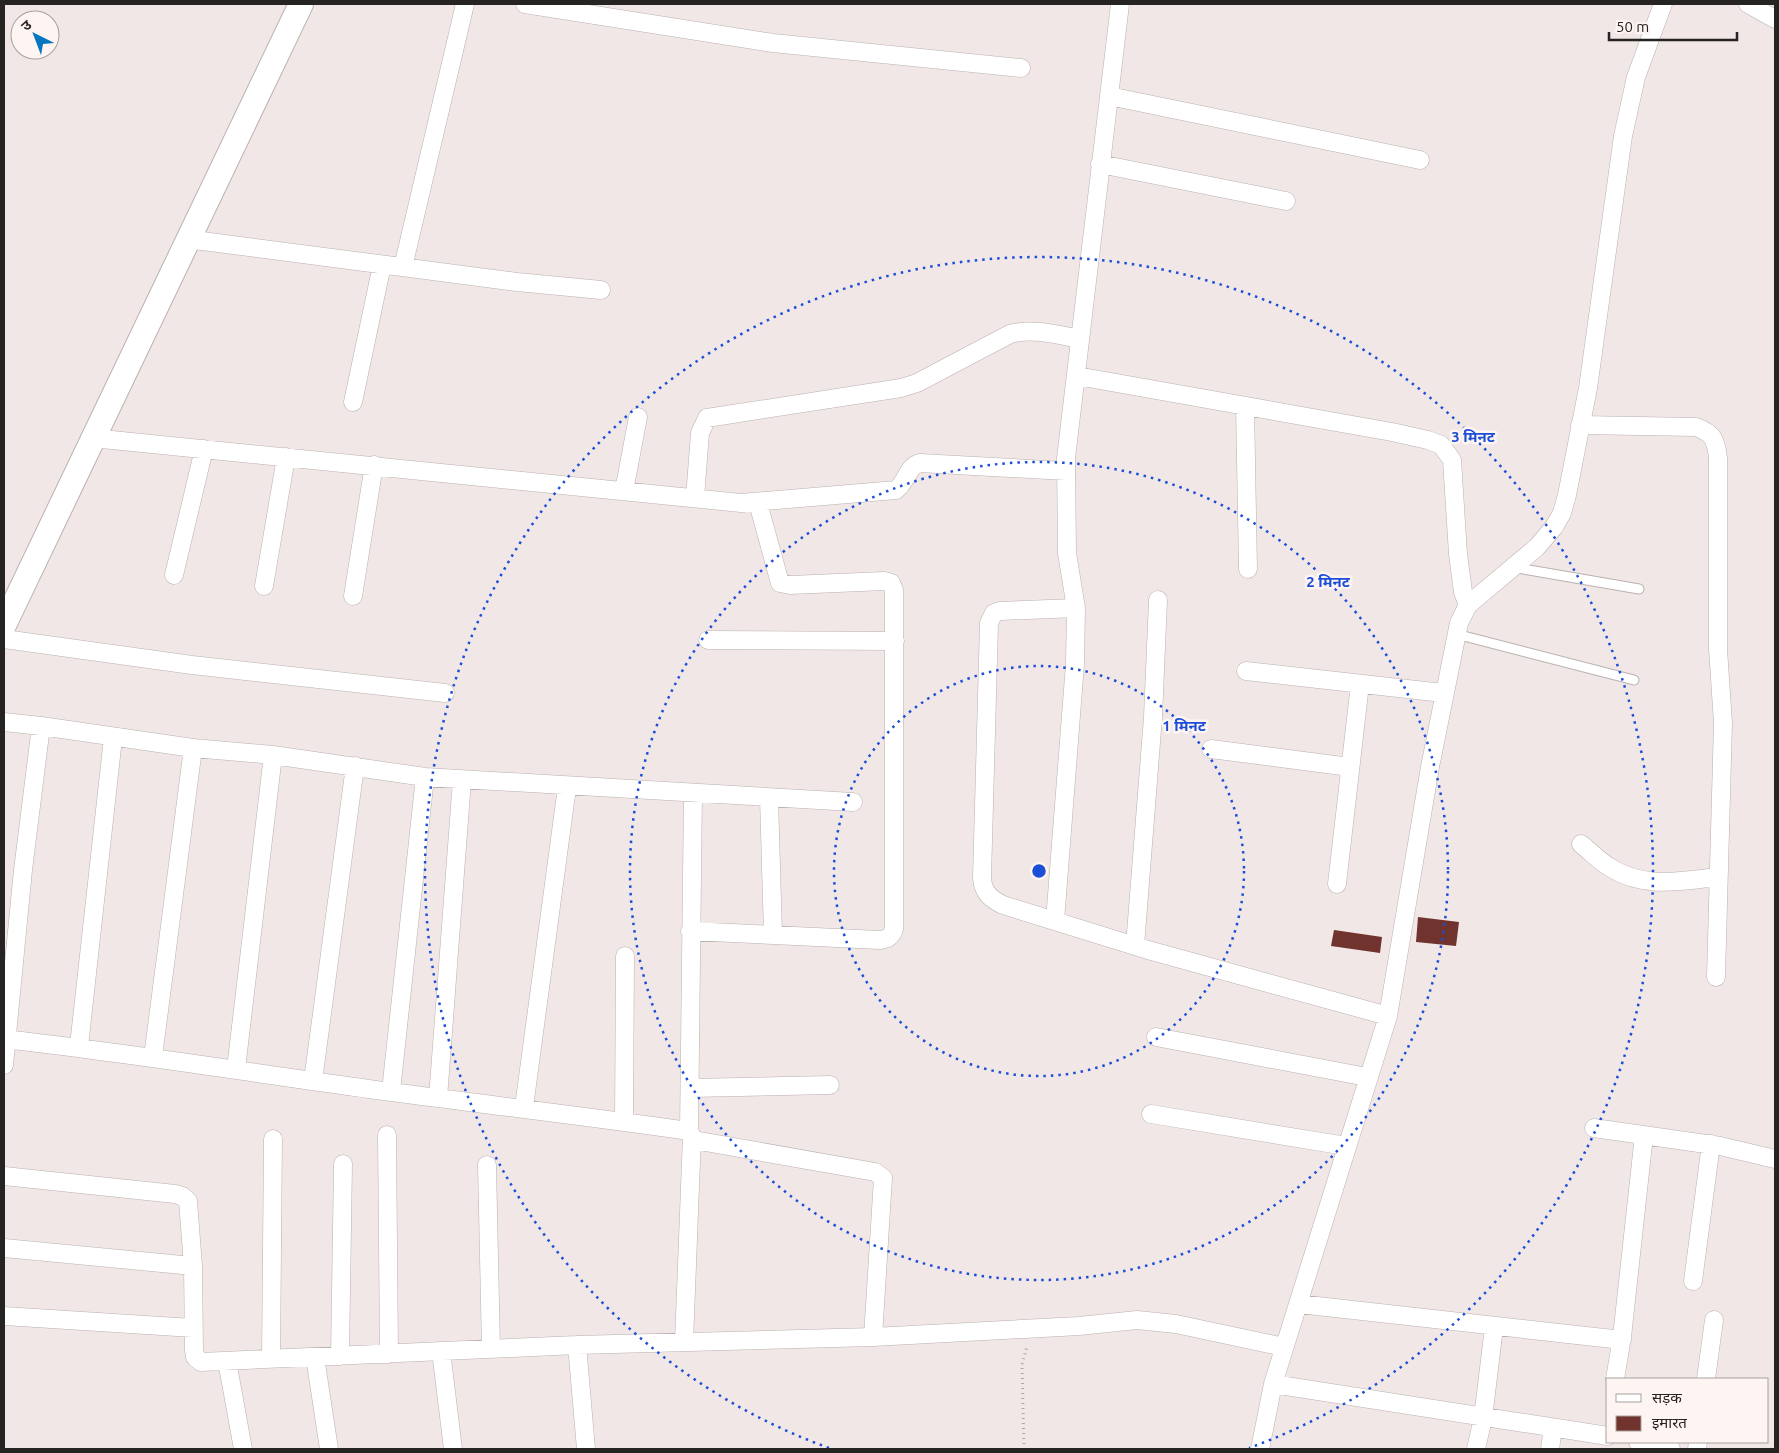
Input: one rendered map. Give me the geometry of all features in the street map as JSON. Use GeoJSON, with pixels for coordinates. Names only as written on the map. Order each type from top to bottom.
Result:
{"type":"FeatureCollection","features":[{"type":"Feature","properties":{"kind":"street"},"geometry":{"type":"LineString","coordinates":[[4,625],[301,4]]}},
{"type":"Feature","properties":{"kind":"street"},"geometry":{"type":"LineString","coordinates":[[404,267],[464,4]]}},
{"type":"Feature","properties":{"kind":"street"},"geometry":{"type":"LineString","coordinates":[[525,4],[774,43],[1020,68]]}},
{"type":"Feature","properties":{"kind":"street"},"geometry":{"type":"LineString","coordinates":[[1055,921],[1075,664],[1076,608],[1067,553],[1066,471],[1077,376],[1079,339],[1120,4]]}},
{"type":"Feature","properties":{"kind":"street"},"geometry":{"type":"LineString","coordinates":[[1260,1449],[1273,1384],[1367,1077],[1388,1016],[1443,693],[1456,634],[1468,605],[1537,547],[1554,527],[1562,514],[1568,495],[1588,388],[1623,136],[1636,77],[1664,4]]}},
{"type":"Feature","properties":{"kind":"street"},"geometry":{"type":"LineString","coordinates":[[1748,4],[1775,19]]}},
{"type":"Feature","properties":{"kind":"street"},"geometry":{"type":"LineString","coordinates":[[1109,96],[1420,160]]}},
{"type":"Feature","properties":{"kind":"street"},"geometry":{"type":"LineString","coordinates":[[1100,164],[1286,201]]}},
{"type":"Feature","properties":{"kind":"street"},"geometry":{"type":"LineString","coordinates":[[187,239],[518,282],[601,290]]}},
{"type":"Feature","properties":{"kind":"street"},"geometry":{"type":"LineString","coordinates":[[354,402],[382,265]]}},
{"type":"Feature","properties":{"kind":"street"},"geometry":{"type":"LineString","coordinates":[[695,498],[700,433],[706,418],[901,388],[917,383],[1010,334],[1022,331],[1038,331],[1079,339]]}},
{"type":"Feature","properties":{"kind":"street"},"geometry":{"type":"LineString","coordinates":[[1077,376],[1428,440],[1447,451],[1452,460],[1462,592],[1468,605]]}},
{"type":"Feature","properties":{"kind":"street"},"geometry":{"type":"LineString","coordinates":[[1245,406],[1248,569]]}},
{"type":"Feature","properties":{"kind":"street"},"geometry":{"type":"LineString","coordinates":[[624,491],[638,417]]}},
{"type":"Feature","properties":{"kind":"street"},"geometry":{"type":"LineString","coordinates":[[1580,425],[1696,427],[1710,432],[1716,442],[1718,458],[1718,649],[1723,723],[1716,978]]}},
{"type":"Feature","properties":{"kind":"street"},"geometry":{"type":"LineString","coordinates":[[92,438],[758,503],[829,494],[896,490],[911,468],[920,463],[1066,471]]}},
{"type":"Feature","properties":{"kind":"street"},"geometry":{"type":"LineString","coordinates":[[174,575],[204,449]]}},
{"type":"Feature","properties":{"kind":"street"},"geometry":{"type":"LineString","coordinates":[[264,586],[286,457]]}},
{"type":"Feature","properties":{"kind":"street"},"geometry":{"type":"LineString","coordinates":[[353,596],[374,465]]}},
{"type":"Feature","properties":{"kind":"street"},"geometry":{"type":"LineString","coordinates":[[690,930],[880,940],[892,934],[895,814],[895,641],[894,599],[890,582],[790,586],[780,583],[758,503]]}},
{"type":"Feature","properties":{"kind":"street"},"geometry":{"type":"LineString","coordinates":[[1136,946],[1154,717],[1158,600]]}},
{"type":"Feature","properties":{"kind":"street"},"geometry":{"type":"LineString","coordinates":[[1076,608],[1000,611],[994,613],[989,624],[982,885],[991,900],[1136,946],[1388,1016]]}},
{"type":"Feature","properties":{"kind":"street"},"geometry":{"type":"LineString","coordinates":[[4,639],[192,665],[445,693]]}},
{"type":"Feature","properties":{"kind":"street"},"geometry":{"type":"LineString","coordinates":[[708,640],[895,641]]}},
{"type":"Feature","properties":{"kind":"street"},"geometry":{"type":"LineString","coordinates":[[1246,671],[1443,693]]}},
{"type":"Feature","properties":{"kind":"street"},"geometry":{"type":"LineString","coordinates":[[1337,884],[1360,684]]}},
{"type":"Feature","properties":{"kind":"street"},"geometry":{"type":"LineString","coordinates":[[4,722],[193,748],[273,755],[425,777],[853,802]]}},
{"type":"Feature","properties":{"kind":"street"},"geometry":{"type":"LineString","coordinates":[[4,1065],[5,1039],[23,870],[41,726]]}},
{"type":"Feature","properties":{"kind":"street"},"geometry":{"type":"LineString","coordinates":[[79,1046],[113,738]]}},
{"type":"Feature","properties":{"kind":"street"},"geometry":{"type":"LineString","coordinates":[[153,1057],[193,748]]}},
{"type":"Feature","properties":{"kind":"street"},"geometry":{"type":"LineString","coordinates":[[1211,749],[1350,767]]}},
{"type":"Feature","properties":{"kind":"street"},"geometry":{"type":"LineString","coordinates":[[236,1069],[273,755]]}},
{"type":"Feature","properties":{"kind":"street"},"geometry":{"type":"LineString","coordinates":[[313,1081],[355,766]]}},
{"type":"Feature","properties":{"kind":"street"},"geometry":{"type":"LineString","coordinates":[[391,1091],[425,777]]}},
{"type":"Feature","properties":{"kind":"street"},"geometry":{"type":"LineString","coordinates":[[438,1098],[462,780]]}},
{"type":"Feature","properties":{"kind":"street"},"geometry":{"type":"LineString","coordinates":[[524,1108],[567,786]]}},
{"type":"Feature","properties":{"kind":"street"},"geometry":{"type":"LineString","coordinates":[[684,1342],[690,1134],[690,930],[693,793]]}},
{"type":"Feature","properties":{"kind":"street"},"geometry":{"type":"LineString","coordinates":[[769,798],[773,935]]}},
{"type":"Feature","properties":{"kind":"street"},"geometry":{"type":"LineString","coordinates":[[1581,844],[1610,868],[1628,877],[1646,882],[1668,883],[1718,877]]}},
{"type":"Feature","properties":{"kind":"street"},"geometry":{"type":"LineString","coordinates":[[624,1122],[625,956]]}},
{"type":"Feature","properties":{"kind":"street"},"geometry":{"type":"LineString","coordinates":[[1156,1037],[1367,1077]]}},
{"type":"Feature","properties":{"kind":"street"},"geometry":{"type":"LineString","coordinates":[[5,1039],[79,1046],[313,1081],[624,1122],[690,1134],[694,1140],[875,1172],[883,1178],[873,1337]]}},
{"type":"Feature","properties":{"kind":"street"},"geometry":{"type":"LineString","coordinates":[[690,1088],[830,1085]]}},
{"type":"Feature","properties":{"kind":"street"},"geometry":{"type":"LineString","coordinates":[[1151,1114],[1346,1146]]}},
{"type":"Feature","properties":{"kind":"street"},"geometry":{"type":"LineString","coordinates":[[1594,1128],[1711,1144],[1775,1159]]}},
{"type":"Feature","properties":{"kind":"street"},"geometry":{"type":"LineString","coordinates":[[387,1135],[389,1354]]}},
{"type":"Feature","properties":{"kind":"street"},"geometry":{"type":"LineString","coordinates":[[1615,1378],[1622,1340],[1644,1135]]}},
{"type":"Feature","properties":{"kind":"street"},"geometry":{"type":"LineString","coordinates":[[271,1359],[273,1139]]}},
{"type":"Feature","properties":{"kind":"street"},"geometry":{"type":"LineString","coordinates":[[1693,1281],[1711,1144]]}},
{"type":"Feature","properties":{"kind":"street"},"geometry":{"type":"LineString","coordinates":[[340,1356],[343,1164]]}},
{"type":"Feature","properties":{"kind":"street"},"geometry":{"type":"LineString","coordinates":[[487,1164],[490,1349]]}},
{"type":"Feature","properties":{"kind":"street"},"geometry":{"type":"LineString","coordinates":[[4,1176],[182,1196],[188,1200],[193,1266],[195,1357],[200,1362],[576,1345],[873,1337],[1042,1328],[1137,1320],[1176,1324],[1284,1347]]}},
{"type":"Feature","properties":{"kind":"street"},"geometry":{"type":"LineString","coordinates":[[4,1248],[193,1266]]}},
{"type":"Feature","properties":{"kind":"street"},"geometry":{"type":"LineString","coordinates":[[1299,1304],[1622,1340]]}},
{"type":"Feature","properties":{"kind":"street"},"geometry":{"type":"LineString","coordinates":[[4,1316],[101,1324],[193,1328]]}},
{"type":"Feature","properties":{"kind":"street"},"geometry":{"type":"LineString","coordinates":[[1706,1378],[1714,1320]]}},
{"type":"Feature","properties":{"kind":"street"},"geometry":{"type":"LineString","coordinates":[[1476,1449],[1483,1418],[1494,1327]]}},
{"type":"Feature","properties":{"kind":"street"},"geometry":{"type":"LineString","coordinates":[[576,1345],[586,1449]]}},
{"type":"Feature","properties":{"kind":"street"},"geometry":{"type":"LineString","coordinates":[[441,1351],[453,1449]]}},
{"type":"Feature","properties":{"kind":"street"},"geometry":{"type":"LineString","coordinates":[[315,1357],[329,1449]]}},
{"type":"Feature","properties":{"kind":"street"},"geometry":{"type":"LineString","coordinates":[[227,1362],[243,1449]]}},
{"type":"Feature","properties":{"kind":"street"},"geometry":{"type":"LineString","coordinates":[[1273,1384],[1606,1436]]}},
{"type":"Feature","properties":{"kind":"street"},"geometry":{"type":"LineString","coordinates":[[1550,1449],[1553,1428]]}},
{"type":"Feature","properties":{"kind":"street"},"geometry":{"type":"LineString","coordinates":[[1644,1445],[1671,1449]]}},
{"type":"Feature","properties":{"kind":"lane"},"geometry":{"type":"LineString","coordinates":[[1512,567],[1639,589]]}},
{"type":"Feature","properties":{"kind":"lane"},"geometry":{"type":"LineString","coordinates":[[1456,634],[1634,680]]}},
{"type":"Feature","properties":{"kind":"path"},"geometry":{"type":"LineString","coordinates":[[1024,1449],[1023,1358],[1028,1345],[1042,1328]]}},
{"type":"Feature","properties":{"kind":"building"},"geometry":{"type":"Polygon","coordinates":[[[1418,917],[1459,922],[1456,946],[1416,942],[1418,917]]]}},
{"type":"Feature","properties":{"kind":"building"},"geometry":{"type":"Polygon","coordinates":[[[1334,930],[1382,937],[1380,953],[1331,946],[1334,930]]]}}]}
